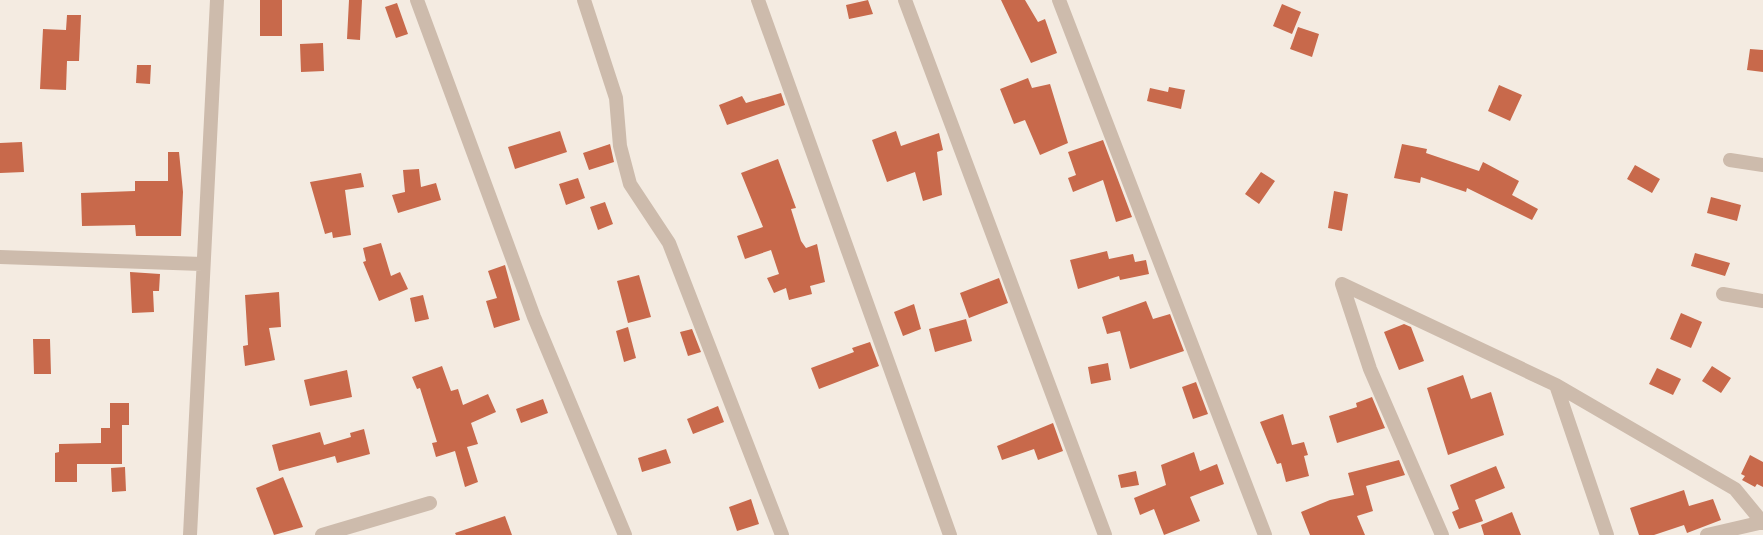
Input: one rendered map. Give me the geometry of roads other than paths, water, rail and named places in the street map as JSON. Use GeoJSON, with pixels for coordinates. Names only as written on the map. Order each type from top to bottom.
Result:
{"type":"FeatureCollection","features":[{"type":"Feature","properties":{"kind":"street"},"geometry":{"type":"LineString","coordinates":[[190,535],[217,0]]}},
{"type":"Feature","properties":{"kind":"street"},"geometry":{"type":"LineString","coordinates":[[417,0],[529,304],[625,535]]}},
{"type":"Feature","properties":{"kind":"street"},"geometry":{"type":"LineString","coordinates":[[584,0],[616,98],[620,146],[630,184],[669,243],[782,535]]}},
{"type":"Feature","properties":{"kind":"street"},"geometry":{"type":"LineString","coordinates":[[758,0],[950,535]]}},
{"type":"Feature","properties":{"kind":"street"},"geometry":{"type":"LineString","coordinates":[[905,0],[1105,535]]}},
{"type":"Feature","properties":{"kind":"street"},"geometry":{"type":"LineString","coordinates":[[1059,0],[1265,535]]}},
{"type":"Feature","properties":{"kind":"street"},"geometry":{"type":"LineString","coordinates":[[1730,160],[1763,165]]}},
{"type":"Feature","properties":{"kind":"street"},"geometry":{"type":"LineString","coordinates":[[0,257],[202,264]]}},
{"type":"Feature","properties":{"kind":"street"},"geometry":{"type":"LineString","coordinates":[[1442,535],[1370,369],[1342,284],[1556,385],[1735,489],[1763,522],[1707,535]]}},
{"type":"Feature","properties":{"kind":"street"},"geometry":{"type":"LineString","coordinates":[[1723,293],[1763,301]]}},
{"type":"Feature","properties":{"kind":"street"},"geometry":{"type":"LineString","coordinates":[[1556,385],[1607,535]]}},
{"type":"Feature","properties":{"kind":"street"},"geometry":{"type":"LineString","coordinates":[[322,535],[430,503]]}}]}
